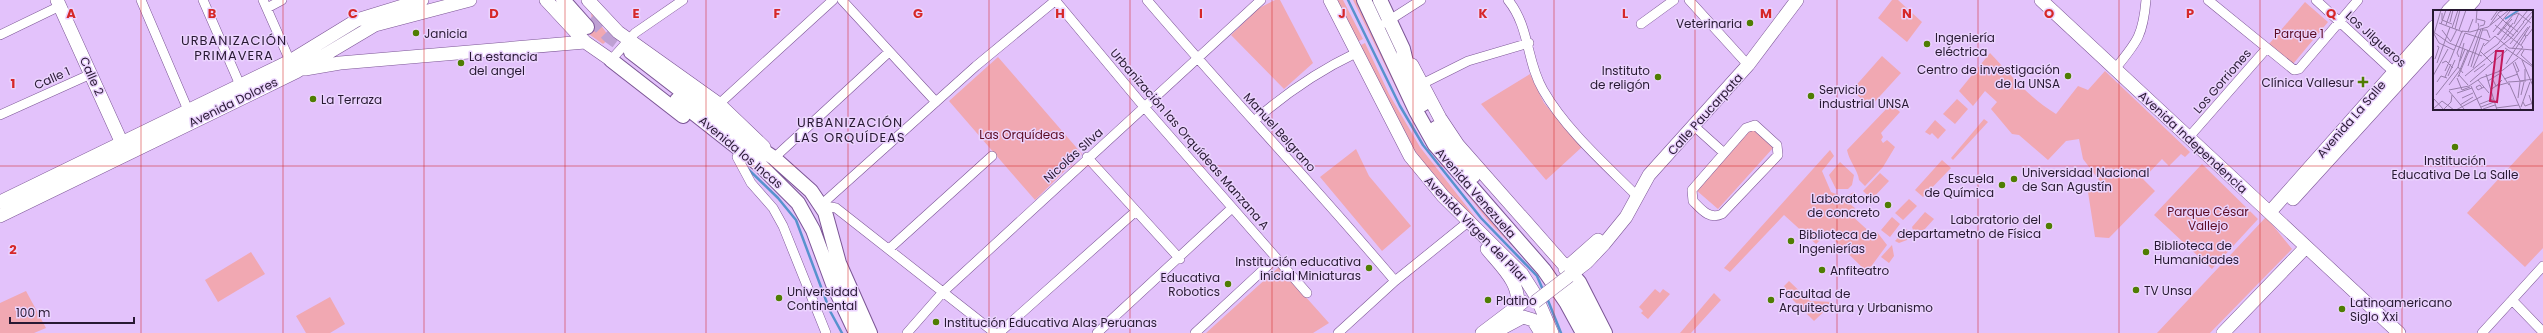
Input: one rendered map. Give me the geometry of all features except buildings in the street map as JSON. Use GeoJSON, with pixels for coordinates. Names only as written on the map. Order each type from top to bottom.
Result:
{"type":"FeatureCollection","features":[{"type":"Feature","properties":{"kind":"main road","name":"Avenida Dolores"},"geometry":{"type":"LineString","coordinates":[[0,216],[124,148],[188,110],[240,85],[293,66],[357,20],[422,0]]}},
{"type":"Feature","properties":{"kind":"main road","name":"Avenida Dolores"},"geometry":{"type":"LineString","coordinates":[[0,202],[124,148],[374,26],[470,0]]}},
{"type":"Feature","properties":{"kind":"main road"},"geometry":{"type":"LineString","coordinates":[[546,0],[585,42],[611,60],[736,157],[778,181]]}},
{"type":"Feature","properties":{"kind":"main road"},"geometry":{"type":"LineString","coordinates":[[563,0],[589,23],[575,0]]}},
{"type":"Feature","properties":{"kind":"main road","name":"Avenida los Incas"},"geometry":{"type":"LineString","coordinates":[[588,0],[628,50],[778,181],[798,203],[829,256],[870,333]]}},
{"type":"Feature","properties":{"kind":"main road","name":"Avenida Virgen del Pilar"},"geometry":{"type":"LineString","coordinates":[[1330,0],[1410,156],[1443,196],[1522,274],[1536,296],[1552,333]]}},
{"type":"Feature","properties":{"kind":"main road","name":"Avenida Venezuela"},"geometry":{"type":"LineString","coordinates":[[1364,0],[1416,111],[1435,145],[1544,270],[1566,302],[1583,333]]}},
{"type":"Feature","properties":{"kind":"main road","name":"Avenida Venezuela"},"geometry":{"type":"LineString","coordinates":[[1380,0],[1406,56],[1440,118],[1458,145],[1568,272]]}},
{"type":"Feature","properties":{"kind":"main road","name":"Calle Paucarpata"},"geometry":{"type":"LineString","coordinates":[[1533,299],[1568,272],[1587,262],[1626,217],[1649,175],[1748,65],[1797,0]]}},
{"type":"Feature","properties":{"kind":"main road","name":"Avenida Independencia"},"geometry":{"type":"LineString","coordinates":[[2041,0],[2399,333]]}},
{"type":"Feature","properties":{"kind":"main road"},"geometry":{"type":"LineString","coordinates":[[2449,10],[2459,0]]}},
{"type":"Feature","properties":{"kind":"main road"},"geometry":{"type":"LineString","coordinates":[[2465,10],[2474,0]]}},
{"type":"Feature","properties":{"kind":"main road","name":"Calle 2"},"geometry":{"type":"LineString","coordinates":[[59,3],[124,148]]}},
{"type":"Feature","properties":{"kind":"main road","name":"Avenida La Salle"},"geometry":{"type":"LineString","coordinates":[[2273,215],[2397,75],[2433,28]]}},
{"type":"Feature","properties":{"kind":"main road"},"geometry":{"type":"LineString","coordinates":[[293,66],[585,42]]}},
{"type":"Feature","properties":{"kind":"main road","name":"Avenida La Salle"},"geometry":{"type":"LineString","coordinates":[[2397,75],[2433,45]]}},
{"type":"Feature","properties":{"kind":"main road","name":"Avenida los Incas"},"geometry":{"type":"LineString","coordinates":[[628,50],[719,104],[743,125],[774,158],[811,191],[821,205],[829,256],[856,333]]}},
{"type":"Feature","properties":{"kind":"main road","name":"Avenida los Incas"},"geometry":{"type":"LineString","coordinates":[[628,50],[728,127],[774,158]]}},
{"type":"Feature","properties":{"kind":"main road","name":"Avenida Venezuela"},"geometry":{"type":"LineString","coordinates":[[1406,56],[1408,70],[1424,106],[1444,140],[1551,265],[1574,297],[1595,333]]}},
{"type":"Feature","properties":{"kind":"main road"},"geometry":{"type":"LineString","coordinates":[[798,203],[809,199],[811,191]]}},
{"type":"Feature","properties":{"kind":"main road"},"geometry":{"type":"LineString","coordinates":[[1478,231],[1483,243],[1515,286],[1518,297],[1516,308]]}},
{"type":"Feature","properties":{"kind":"main road"},"geometry":{"type":"LineString","coordinates":[[2223,333],[2306,247]]}},
{"type":"Feature","properties":{"kind":"main road"},"geometry":{"type":"LineString","coordinates":[[1568,272],[1582,287],[1605,333]]}},
{"type":"Feature","properties":{"kind":"main road"},"geometry":{"type":"LineString","coordinates":[[1482,333],[1516,308],[1533,299]]}},
{"type":"Feature","properties":{"kind":"main road"},"geometry":{"type":"LineString","coordinates":[[1492,333],[1533,299]]}},
{"type":"Feature","properties":{"kind":"main road"},"geometry":{"type":"LineString","coordinates":[[1492,333],[1523,317],[1533,320],[1541,333]]}},
{"type":"Feature","properties":{"kind":"street"},"geometry":{"type":"LineString","coordinates":[[141,0],[188,110]]}},
{"type":"Feature","properties":{"kind":"street"},"geometry":{"type":"LineString","coordinates":[[203,0],[240,85]]}},
{"type":"Feature","properties":{"kind":"street"},"geometry":{"type":"LineString","coordinates":[[282,0],[265,4],[293,66]]}},
{"type":"Feature","properties":{"kind":"street"},"geometry":{"type":"LineString","coordinates":[[611,60],[628,50],[683,0]]}},
{"type":"Feature","properties":{"kind":"street"},"geometry":{"type":"LineString","coordinates":[[719,104],[833,0]]}},
{"type":"Feature","properties":{"kind":"street"},"geometry":{"type":"LineString","coordinates":[[842,0],[936,102]]}},
{"type":"Feature","properties":{"kind":"street"},"geometry":{"type":"LineString","coordinates":[[821,205],[936,102],[1056,0]]}},
{"type":"Feature","properties":{"kind":"street","name":"Urbanización las Orquídeas Manzana A"},"geometry":{"type":"LineString","coordinates":[[1056,0],[1145,108],[1307,293]]}},
{"type":"Feature","properties":{"kind":"street","name":"Manuel Belgrano"},"geometry":{"type":"LineString","coordinates":[[1148,0],[1196,58],[1342,218],[1395,281]]}},
{"type":"Feature","properties":{"kind":"street","name":"Nicolás SIlva"},"geometry":{"type":"LineString","coordinates":[[907,333],[943,292],[1087,157],[1145,108],[1196,58],[1261,0]]}},
{"type":"Feature","properties":{"kind":"street"},"geometry":{"type":"LineString","coordinates":[[1377,27],[1421,0]]}},
{"type":"Feature","properties":{"kind":"street"},"geometry":{"type":"LineString","coordinates":[[1508,0],[1518,12],[1529,43],[1536,75],[1552,102],[1590,149],[1638,197]]}},
{"type":"Feature","properties":{"kind":"street"},"geometry":{"type":"LineString","coordinates":[[1641,24],[1674,0]]}},
{"type":"Feature","properties":{"kind":"street"},"geometry":{"type":"LineString","coordinates":[[1689,0],[1748,65]]}},
{"type":"Feature","properties":{"kind":"street"},"geometry":{"type":"LineString","coordinates":[[2114,69],[2135,45],[2143,27],[2146,0]]}},
{"type":"Feature","properties":{"kind":"street"},"geometry":{"type":"LineString","coordinates":[[2208,0],[2267,48]]}},
{"type":"Feature","properties":{"kind":"street","name":"Los Jilgueros"},"geometry":{"type":"LineString","coordinates":[[2316,0],[2397,75]]}},
{"type":"Feature","properties":{"kind":"street","name":"Los Gorriones"},"geometry":{"type":"LineString","coordinates":[[2189,137],[2267,48],[2291,68],[2299,69],[2358,0]]}},
{"type":"Feature","properties":{"kind":"street"},"geometry":{"type":"LineString","coordinates":[[0,35],[59,3]]}},
{"type":"Feature","properties":{"kind":"street"},"geometry":{"type":"LineString","coordinates":[[1422,84],[1468,61],[1529,43]]}},
{"type":"Feature","properties":{"kind":"street"},"geometry":{"type":"LineString","coordinates":[[774,158],[889,52]]}},
{"type":"Feature","properties":{"kind":"street"},"geometry":{"type":"LineString","coordinates":[[1254,121],[1281,96],[1321,69],[1356,53]]}},
{"type":"Feature","properties":{"kind":"street","name":"Calle 1"},"geometry":{"type":"LineString","coordinates":[[0,115],[91,74]]}},
{"type":"Feature","properties":{"kind":"street"},"geometry":{"type":"LineString","coordinates":[[1751,125],[1758,126],[1779,148],[1776,158],[1722,214],[1711,215],[1692,201],[1692,190],[1724,153],[1746,128],[1751,125]]}},
{"type":"Feature","properties":{"kind":"street"},"geometry":{"type":"LineString","coordinates":[[1694,126],[1724,153]]}},
{"type":"Feature","properties":{"kind":"street"},"geometry":{"type":"LineString","coordinates":[[889,249],[992,156]]}},
{"type":"Feature","properties":{"kind":"street"},"geometry":{"type":"LineString","coordinates":[[736,157],[751,183],[773,208],[783,226],[826,333]]}},
{"type":"Feature","properties":{"kind":"street"},"geometry":{"type":"LineString","coordinates":[[1087,157],[1180,259]]}},
{"type":"Feature","properties":{"kind":"street"},"geometry":{"type":"LineString","coordinates":[[821,205],[836,208],[995,333]]}},
{"type":"Feature","properties":{"kind":"street"},"geometry":{"type":"LineString","coordinates":[[1097,333],[1180,259],[1232,208]]}},
{"type":"Feature","properties":{"kind":"street"},"geometry":{"type":"LineString","coordinates":[[999,333],[1136,211]]}},
{"type":"Feature","properties":{"kind":"street"},"geometry":{"type":"LineString","coordinates":[[1338,333],[1395,281],[1468,222]]}},
{"type":"Feature","properties":{"kind":"street"},"geometry":{"type":"LineString","coordinates":[[1195,333],[1276,258]]}},
{"type":"Feature","properties":{"kind":"street"},"geometry":{"type":"LineString","coordinates":[[2482,333],[2543,266]]}},
{"type":"Feature","properties":{"kind":"street"},"geometry":{"type":"LineString","coordinates":[[2512,300],[2543,332]]}},
{"type":"Feature","properties":{"kind":"green space"},"geometry":{"type":"Polygon","coordinates":[[[1275,0],[1280,0],[1313,63],[1284,89],[1231,35],[1259,8],[1275,0]]]}},
{"type":"Feature","properties":{"kind":"green space"},"geometry":{"type":"Polygon","coordinates":[[[1335,0],[1343,0],[1363,39],[1357,42],[1335,0]]]}},
{"type":"Feature","properties":{"kind":"green space"},"geometry":{"type":"Polygon","coordinates":[[[1353,0],[1357,0],[1414,117],[1434,153],[1407,110],[1353,0]]]}},
{"type":"Feature","properties":{"kind":"green space"},"geometry":{"type":"Polygon","coordinates":[[[1892,0],[1898,0],[1922,22],[1907,42],[1878,18],[1892,0]]]}},
{"type":"Feature","properties":{"kind":"green space","name":"Parque 1"},"geometry":{"type":"Polygon","coordinates":[[[2305,2],[2328,22],[2293,64],[2269,44],[2305,2]]]}},
{"type":"Feature","properties":{"kind":"green space"},"geometry":{"type":"Polygon","coordinates":[[[591,11],[610,38],[603,44],[580,28],[592,24],[591,11]]]}},
{"type":"Feature","properties":{"kind":"green space"},"geometry":{"type":"Polygon","coordinates":[[[1365,43],[1389,94],[1420,147],[1486,231],[1420,162],[1359,46],[1365,43]]]}},
{"type":"Feature","properties":{"kind":"green space"},"geometry":{"type":"Polygon","coordinates":[[[1990,53],[2037,101],[2056,114],[2078,86],[2088,90],[2105,71],[2190,152],[2185,157],[2181,154],[2169,166],[2162,159],[2143,179],[2155,191],[2109,238],[2095,237],[2088,192],[2102,184],[2083,159],[2079,139],[2066,141],[2048,160],[2019,135],[2012,134],[1991,109],[1997,102],[1985,91],[1973,106],[1959,91],[1990,53]]]}},
{"type":"Feature","properties":{"kind":"green space"},"geometry":{"type":"Polygon","coordinates":[[[1882,56],[1901,73],[1870,107],[1852,90],[1882,56]]]}},
{"type":"Feature","properties":{"kind":"green space","name":"Las Orquídeas"},"geometry":{"type":"Polygon","coordinates":[[[998,57],[1082,154],[1035,200],[949,101],[998,57]]]}},
{"type":"Feature","properties":{"kind":"green space"},"geometry":{"type":"Polygon","coordinates":[[[1530,74],[1544,103],[1582,147],[1546,180],[1481,104],[1530,74]]]}},
{"type":"Feature","properties":{"kind":"green space"},"geometry":{"type":"Polygon","coordinates":[[[1957,99],[1968,109],[1955,124],[1943,114],[1957,99]]]}},
{"type":"Feature","properties":{"kind":"green space"},"geometry":{"type":"Polygon","coordinates":[[[1891,104],[1900,112],[1881,133],[1883,137],[1881,140],[1883,143],[1887,140],[1895,147],[1883,167],[1865,186],[1859,180],[1847,150],[1891,104]]]}},
{"type":"Feature","properties":{"kind":"green space"},"geometry":{"type":"Polygon","coordinates":[[[1984,119],[1988,122],[1953,160],[1951,158],[1984,119]]]}},
{"type":"Feature","properties":{"kind":"green space"},"geometry":{"type":"Polygon","coordinates":[[[1935,120],[1946,130],[1938,139],[1932,133],[1930,135],[1925,132],[1935,120]]]}},
{"type":"Feature","properties":{"kind":"green space"},"geometry":{"type":"Polygon","coordinates":[[[1752,127],[1773,148],[1718,209],[1696,190],[1752,127]]]}},
{"type":"Feature","properties":{"kind":"green space"},"geometry":{"type":"Polygon","coordinates":[[[2543,131],[2543,248],[2525,267],[2467,213],[2543,131]]]}},
{"type":"Feature","properties":{"kind":"green space"},"geometry":{"type":"Polygon","coordinates":[[[1356,149],[1369,176],[1411,226],[1382,251],[1320,177],[1356,149]]]}},
{"type":"Feature","properties":{"kind":"green space"},"geometry":{"type":"Polygon","coordinates":[[[1830,150],[1834,156],[1822,171],[1831,192],[1844,197],[1854,192],[1857,197],[1851,205],[1855,208],[1850,214],[1873,235],[1877,232],[1887,245],[1867,272],[1827,233],[1816,244],[1784,215],[1730,272],[1724,268],[1830,150]]]}},
{"type":"Feature","properties":{"kind":"green space"},"geometry":{"type":"Polygon","coordinates":[[[1942,160],[1951,168],[1923,197],[1915,190],[1942,160]]]}},
{"type":"Feature","properties":{"kind":"green space"},"geometry":{"type":"Polygon","coordinates":[[[1840,162],[1854,175],[1852,185],[1848,189],[1836,189],[1829,175],[1840,162]]]}},
{"type":"Feature","properties":{"kind":"green space","name":"Parque César Vallejo"},"geometry":{"type":"Polygon","coordinates":[[[2202,164],[2258,219],[2212,269],[2154,215],[2202,164]]]}},
{"type":"Feature","properties":{"kind":"green space"},"geometry":{"type":"Polygon","coordinates":[[[1880,173],[1889,181],[1872,199],[1863,191],[1880,173]]]}},
{"type":"Feature","properties":{"kind":"green space"},"geometry":{"type":"Polygon","coordinates":[[[1451,174],[1535,269],[1490,223],[1451,174]]]}},
{"type":"Feature","properties":{"kind":"green space"},"geometry":{"type":"Polygon","coordinates":[[[1909,199],[1917,206],[1903,220],[1895,213],[1909,199]]]}},
{"type":"Feature","properties":{"kind":"green space"},"geometry":{"type":"Polygon","coordinates":[[[1925,212],[1934,219],[1924,230],[1913,230],[1912,227],[1925,212]]]}},
{"type":"Feature","properties":{"kind":"green space"},"geometry":{"type":"Polygon","coordinates":[[[1892,217],[1900,224],[1890,237],[1881,230],[1892,217]]]}},
{"type":"Feature","properties":{"kind":"green space"},"geometry":{"type":"Polygon","coordinates":[[[2266,217],[2292,249],[2210,333],[2157,333],[2266,217]]]}},
{"type":"Feature","properties":{"kind":"green space"},"geometry":{"type":"Polygon","coordinates":[[[1906,229],[1910,234],[1907,240],[1899,243],[1895,241],[1906,229]]]}},
{"type":"Feature","properties":{"kind":"green space"},"geometry":{"type":"Polygon","coordinates":[[[1892,245],[1894,256],[1889,263],[1881,257],[1892,245]]]}},
{"type":"Feature","properties":{"kind":"green space"},"geometry":{"type":"Polygon","coordinates":[[[251,252],[265,274],[218,302],[205,280],[251,252]]]}},
{"type":"Feature","properties":{"kind":"green space"},"geometry":{"type":"Polygon","coordinates":[[[1279,267],[1329,323],[1313,333],[1206,333],[1279,267]]]}},
{"type":"Feature","properties":{"kind":"green space"},"geometry":{"type":"Polygon","coordinates":[[[1789,281],[1810,301],[1834,302],[1814,321],[1784,291],[1786,289],[1784,286],[1789,281]]]}},
{"type":"Feature","properties":{"kind":"green space"},"geometry":{"type":"Polygon","coordinates":[[[1655,289],[1660,293],[1663,289],[1670,294],[1648,319],[1641,313],[1643,311],[1639,307],[1655,289]]]}},
{"type":"Feature","properties":{"kind":"green space"},"geometry":{"type":"Polygon","coordinates":[[[26,291],[46,328],[34,333],[0,333],[0,303],[26,291]]]}},
{"type":"Feature","properties":{"kind":"green space"},"geometry":{"type":"Polygon","coordinates":[[[1714,293],[1721,300],[1691,333],[1680,333],[1714,293]]]}},
{"type":"Feature","properties":{"kind":"green space"},"geometry":{"type":"Polygon","coordinates":[[[330,297],[345,324],[330,333],[306,333],[296,316],[330,297]]]}},
{"type":"Feature","properties":{"kind":"waterway"},"geometry":{"type":"LineString","coordinates":[[1348,0],[1400,106],[1423,145],[1481,218],[1537,276],[1543,290]]}},
{"type":"Feature","properties":{"kind":"waterway"},"geometry":{"type":"LineString","coordinates":[[747,168],[778,198],[796,220],[830,311],[842,333]]}},
{"type":"Feature","properties":{"kind":"waterway"},"geometry":{"type":"LineString","coordinates":[[1547,298],[1561,333]]}},
{"type":"Feature","properties":{"kind":"tunnel"},"geometry":{"type":"LineString","coordinates":[[591,18],[609,36],[631,52]]}},
{"type":"Feature","properties":{"kind":"place","name":"Veterinaria"},"geometry":{"type":"Point","coordinates":[1750,23]}},
{"type":"Feature","properties":{"kind":"place","name":"Janicia"},"geometry":{"type":"Point","coordinates":[416,33]}},
{"type":"Feature","properties":{"kind":"place","name":"Ingeniería eléctrica"},"geometry":{"type":"Point","coordinates":[1927,44]}},
{"type":"Feature","properties":{"kind":"place","name":"La estancia del angel"},"geometry":{"type":"Point","coordinates":[461,63]}},
{"type":"Feature","properties":{"kind":"place","name":"Centro de investigación de la UNSA"},"geometry":{"type":"Point","coordinates":[2068,76]}},
{"type":"Feature","properties":{"kind":"place","name":"Instituto de religón"},"geometry":{"type":"Point","coordinates":[1658,77]}},
{"type":"Feature","properties":{"kind":"place","name":"Clínica Vallesur"},"geometry":{"type":"Point","coordinates":[2363,82]}},
{"type":"Feature","properties":{"kind":"place","name":"Servicio industrial UNSA"},"geometry":{"type":"Point","coordinates":[1811,96]}},
{"type":"Feature","properties":{"kind":"place","name":"La Terraza"},"geometry":{"type":"Point","coordinates":[313,99]}},
{"type":"Feature","properties":{"kind":"place","name":"Institución Educativa De La Salle"},"geometry":{"type":"Point","coordinates":[2455,147]}},
{"type":"Feature","properties":{"kind":"place","name":"Universidad Nacional de San Agustín"},"geometry":{"type":"Point","coordinates":[2014,179]}},
{"type":"Feature","properties":{"kind":"place","name":"Escuela de Química"},"geometry":{"type":"Point","coordinates":[2002,185]}},
{"type":"Feature","properties":{"kind":"place","name":"Laboratorio de concreto"},"geometry":{"type":"Point","coordinates":[1888,205]}},
{"type":"Feature","properties":{"kind":"place","name":"Laboratorio del departametno de Física"},"geometry":{"type":"Point","coordinates":[2049,226]}},
{"type":"Feature","properties":{"kind":"place","name":"Biblioteca de Ingenierías"},"geometry":{"type":"Point","coordinates":[1791,241]}},
{"type":"Feature","properties":{"kind":"place","name":"Biblioteca de Humanidades"},"geometry":{"type":"Point","coordinates":[2146,252]}},
{"type":"Feature","properties":{"kind":"place","name":"Institución educativa inicial Miniaturas"},"geometry":{"type":"Point","coordinates":[1369,268]}},
{"type":"Feature","properties":{"kind":"place","name":"Anfiteatro"},"geometry":{"type":"Point","coordinates":[1822,270]}},
{"type":"Feature","properties":{"kind":"place","name":"Educativa Robotics"},"geometry":{"type":"Point","coordinates":[1228,284]}},
{"type":"Feature","properties":{"kind":"place","name":"TV Unsa"},"geometry":{"type":"Point","coordinates":[2136,290]}},
{"type":"Feature","properties":{"kind":"place","name":"Universidad Continental"},"geometry":{"type":"Point","coordinates":[779,298]}},
{"type":"Feature","properties":{"kind":"place","name":"Platino"},"geometry":{"type":"Point","coordinates":[1488,300]}},
{"type":"Feature","properties":{"kind":"place","name":"Facultad de Arquitectura y Urbanismo"},"geometry":{"type":"Point","coordinates":[1771,300]}},
{"type":"Feature","properties":{"kind":"place","name":"Latinoamericano Siglo Xxi"},"geometry":{"type":"Point","coordinates":[2342,309]}},
{"type":"Feature","properties":{"kind":"place","name":"Institución Educativa Alas Peruanas"},"geometry":{"type":"Point","coordinates":[936,322]}},
{"type":"Feature","properties":{"kind":"district","name":"URBANIZACIÓN PRIMAVERA"},"geometry":{"type":"Point","coordinates":[234,48]}},
{"type":"Feature","properties":{"kind":"district","name":"URBANIZACIÓN LAS ORQUÍDEAS"},"geometry":{"type":"Point","coordinates":[850,130]}}]}
